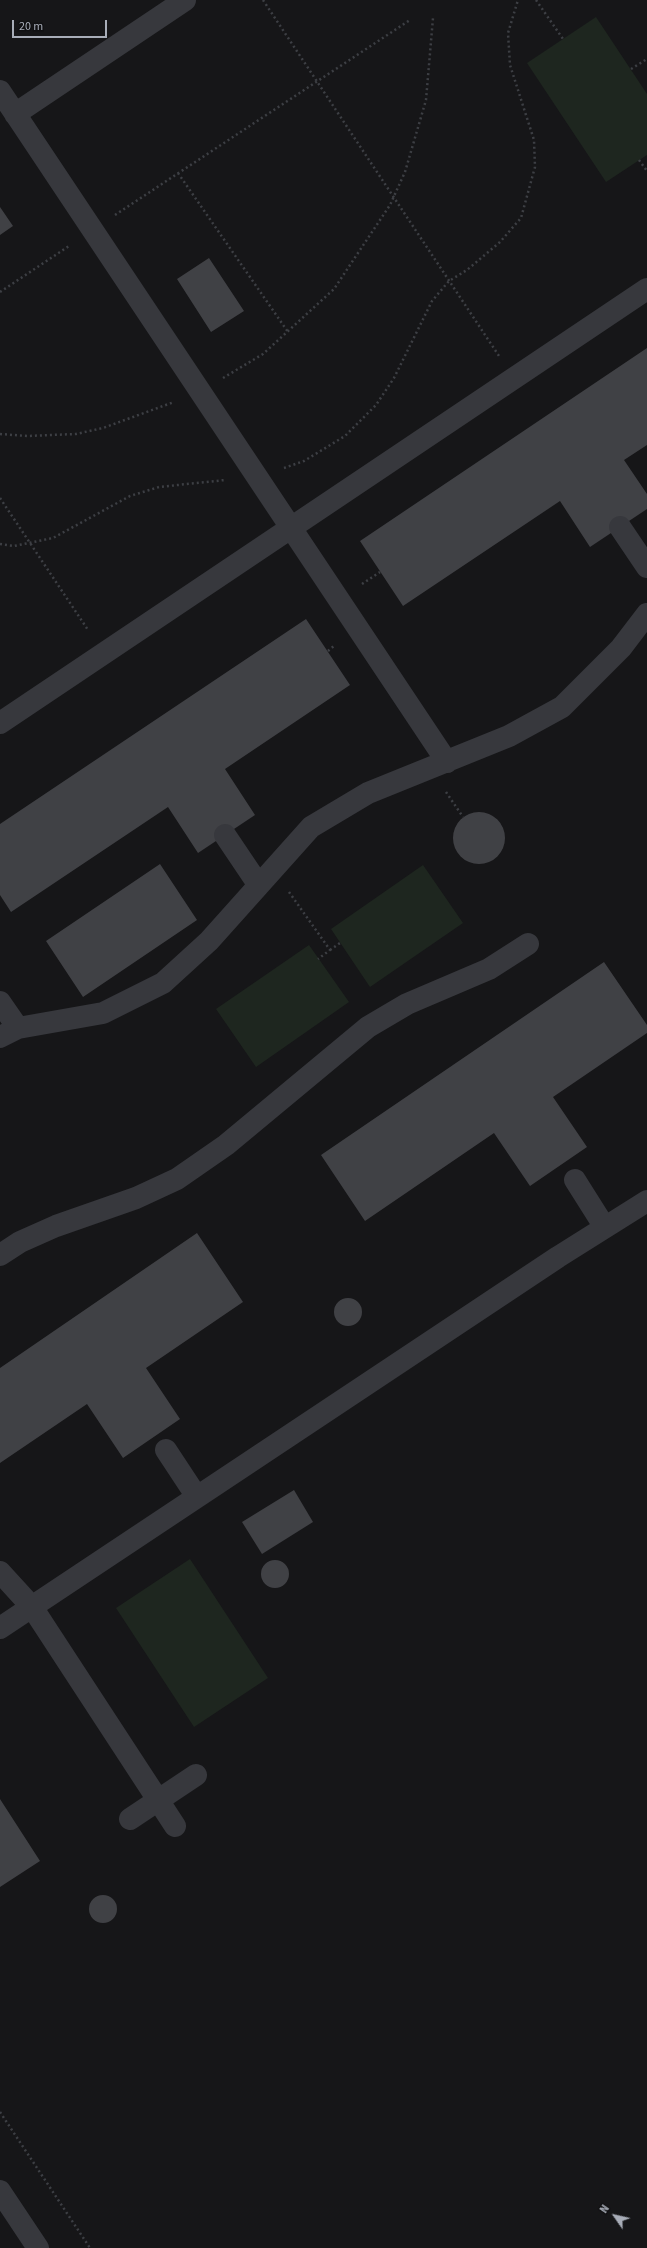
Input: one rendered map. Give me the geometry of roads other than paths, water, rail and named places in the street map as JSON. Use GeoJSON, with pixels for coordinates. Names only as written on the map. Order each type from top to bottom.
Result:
{"type":"FeatureCollection","features":[{"type":"Feature","properties":{"kind":"street"},"geometry":{"type":"LineString","coordinates":[[15,114],[184,0]]}},
{"type":"Feature","properties":{"kind":"street"},"geometry":{"type":"LineString","coordinates":[[0,91],[447,762]]}},
{"type":"Feature","properties":{"kind":"street"},"geometry":{"type":"LineString","coordinates":[[0,723],[647,289]]}},
{"type":"Feature","properties":{"kind":"street"},"geometry":{"type":"LineString","coordinates":[[620,527],[647,568]]}},
{"type":"Feature","properties":{"kind":"street"},"geometry":{"type":"LineString","coordinates":[[0,1002],[9,1032],[103,1013],[163,983],[209,942],[311,827],[368,793],[509,736],[562,707],[621,648],[647,614]]}},
{"type":"Feature","properties":{"kind":"street"},"geometry":{"type":"LineString","coordinates":[[225,835],[266,876]]}},
{"type":"Feature","properties":{"kind":"street"},"geometry":{"type":"LineString","coordinates":[[0,1255],[20,1242],[56,1226],[136,1198],[177,1179],[226,1145],[368,1028],[407,1004],[489,969],[528,944]]}},
{"type":"Feature","properties":{"kind":"street"},"geometry":{"type":"LineString","coordinates":[[575,1180],[604,1226]]}},
{"type":"Feature","properties":{"kind":"street"},"geometry":{"type":"LineString","coordinates":[[0,1628],[604,1226],[647,1201]]}},
{"type":"Feature","properties":{"kind":"street"},"geometry":{"type":"LineString","coordinates":[[166,1450],[197,1498]]}},
{"type":"Feature","properties":{"kind":"street"},"geometry":{"type":"LineString","coordinates":[[0,1572],[32,1607],[175,1826]]}},
{"type":"Feature","properties":{"kind":"street"},"geometry":{"type":"LineString","coordinates":[[130,1819],[196,1775]]}},
{"type":"Feature","properties":{"kind":"street"},"geometry":{"type":"LineString","coordinates":[[0,2191],[38,2248]]}}]}
